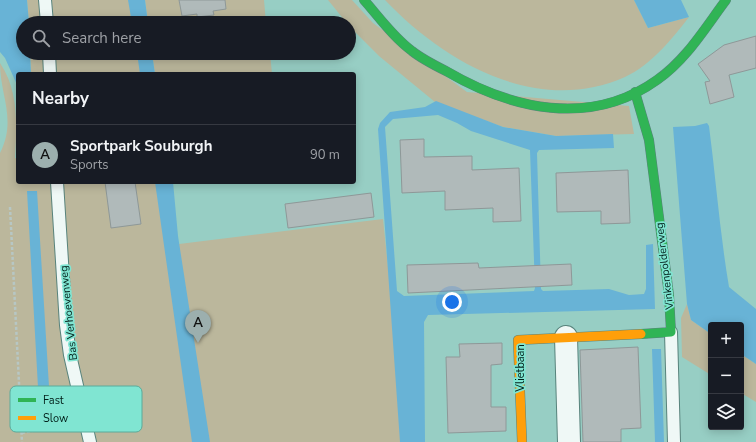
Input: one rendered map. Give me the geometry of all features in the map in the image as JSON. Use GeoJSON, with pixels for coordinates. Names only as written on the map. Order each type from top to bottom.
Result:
{"type":"FeatureCollection","features":[{"type":"Feature","properties":{"kind":"street"},"geometry":{"type":"LineString","coordinates":[[364,0],[410,50],[465,84],[509,101],[552,110],[608,105],[646,87],[680,61],[726,0]]}},
{"type":"Feature","properties":{"kind":"street","name":"Vinkenpolderweg"},"geometry":{"type":"LineString","coordinates":[[635,92],[648,140],[669,295],[671,332]]}},
{"type":"Feature","properties":{"kind":"street","name":"Vlietbaan"},"geometry":{"type":"LineString","coordinates":[[522,442],[518,340],[671,332]]}},
{"type":"Feature","properties":{"kind":"street"},"geometry":{"type":"LineString","coordinates":[[566,337],[569,442]]}},
{"type":"Feature","properties":{"kind":"lane"},"geometry":{"type":"LineString","coordinates":[[45,0],[46,16]]}},
{"type":"Feature","properties":{"kind":"lane"},"geometry":{"type":"LineString","coordinates":[[49,60],[50,72]]}},
{"type":"Feature","properties":{"kind":"lane","name":"Bas Verhoevenweg"},"geometry":{"type":"LineString","coordinates":[[57,184],[66,325],[70,355],[77,386]]}},
{"type":"Feature","properties":{"kind":"lane","name":"Vinkenpolderweg"},"geometry":{"type":"LineString","coordinates":[[671,332],[674,442]]}},
{"type":"Feature","properties":{"kind":"lane","name":"Bas Verhoevenweg"},"geometry":{"type":"LineString","coordinates":[[88,432],[90,442]]}},
{"type":"Feature","properties":{"kind":"path"},"geometry":{"type":"LineString","coordinates":[[10,207],[20,386]]}},
{"type":"Feature","properties":{"kind":"path"},"geometry":{"type":"LineString","coordinates":[[22,442],[22,433],[27,432]]}},
{"type":"Feature","properties":{"kind":"shaded area"},"geometry":{"type":"Polygon","coordinates":[[[27,0],[138,0],[140,16],[28,16],[27,0]]]}},
{"type":"Feature","properties":{"kind":"shaded area"},"geometry":{"type":"Polygon","coordinates":[[[145,0],[264,0],[265,16],[147,16],[145,0]]]}},
{"type":"Feature","properties":{"kind":"shaded area"},"geometry":{"type":"Polygon","coordinates":[[[328,0],[352,0],[373,23],[467,92],[629,106],[634,134],[556,136],[503,127],[435,102],[379,56],[356,33],[356,16],[341,16],[328,0]]]}},
{"type":"Feature","properties":{"kind":"shaded area"},"geometry":{"type":"Polygon","coordinates":[[[385,0],[634,0],[648,28],[689,17],[660,51],[635,72],[625,77],[592,87],[559,90],[527,86],[495,77],[464,62],[436,44],[409,23],[385,0]]]}},
{"type":"Feature","properties":{"kind":"shaded area"},"geometry":{"type":"Polygon","coordinates":[[[30,60],[146,60],[148,72],[31,72],[30,60]]]}},
{"type":"Feature","properties":{"kind":"shaded area"},"geometry":{"type":"Polygon","coordinates":[[[153,60],[271,60],[272,72],[155,72],[153,60]]]}},
{"type":"Feature","properties":{"kind":"shaded area"},"geometry":{"type":"Polygon","coordinates":[[[0,63],[11,85],[14,97],[16,121],[16,184],[163,184],[171,245],[383,219],[406,442],[0,442],[0,153],[5,141],[7,129],[6,108],[0,63]]]}},
{"type":"Feature","properties":{"kind":"shaded area"},"geometry":{"type":"Polygon","coordinates":[[[687,304],[691,320],[708,332],[708,373],[682,357],[681,318],[687,304]]]}},
{"type":"Feature","properties":{"kind":"shaded area"},"geometry":{"type":"Polygon","coordinates":[[[744,356],[756,364],[756,402],[744,395],[744,356]]]}},
{"type":"Feature","properties":{"kind":"water"},"geometry":{"type":"Polygon","coordinates":[[[0,0],[27,0],[28,16],[16,16],[16,60],[30,60],[31,72],[16,72],[16,83],[5,58],[0,52],[0,0]]]}},
{"type":"Feature","properties":{"kind":"water"},"geometry":{"type":"Polygon","coordinates":[[[128,0],[145,0],[147,16],[131,16],[128,0]]]}},
{"type":"Feature","properties":{"kind":"water"},"geometry":{"type":"Polygon","coordinates":[[[634,0],[681,0],[689,17],[648,28],[634,0]]]}},
{"type":"Feature","properties":{"kind":"water"},"geometry":{"type":"Polygon","coordinates":[[[138,60],[153,60],[155,72],[140,72],[138,60]]]}},
{"type":"Feature","properties":{"kind":"water"},"geometry":{"type":"Polygon","coordinates":[[[436,101],[503,127],[556,136],[613,134],[614,148],[539,150],[537,153],[541,289],[543,291],[609,289],[629,295],[644,294],[646,289],[646,245],[653,244],[655,309],[428,315],[424,322],[425,442],[400,442],[378,129],[380,123],[390,112],[425,107],[436,101]],[[438,115],[393,119],[385,127],[397,291],[404,296],[534,291],[530,150],[471,131],[438,115]]]}},
{"type":"Feature","properties":{"kind":"water"},"geometry":{"type":"Polygon","coordinates":[[[707,123],[709,126],[729,287],[756,309],[756,364],[744,356],[744,322],[708,322],[708,332],[691,320],[687,304],[673,127],[695,126],[707,123]]]}},
{"type":"Feature","properties":{"kind":"water"},"geometry":{"type":"Polygon","coordinates":[[[155,184],[173,184],[178,236],[210,442],[192,442],[155,184]]]}},
{"type":"Feature","properties":{"kind":"water"},"geometry":{"type":"Polygon","coordinates":[[[27,191],[37,191],[49,386],[38,386],[27,191]]]}},
{"type":"Feature","properties":{"kind":"water"},"geometry":{"type":"Polygon","coordinates":[[[652,349],[661,349],[664,442],[655,442],[652,349]]]}},
{"type":"Feature","properties":{"kind":"building"},"geometry":{"type":"Polygon","coordinates":[[[179,0],[225,0],[226,9],[213,11],[214,15],[197,16],[197,14],[182,16],[179,0]]]}},
{"type":"Feature","properties":{"kind":"building"},"geometry":{"type":"Polygon","coordinates":[[[756,36],[756,68],[729,75],[734,97],[710,104],[705,82],[710,81],[698,64],[724,45],[756,36]]]}},
{"type":"Feature","properties":{"kind":"building"},"geometry":{"type":"Polygon","coordinates":[[[424,139],[424,157],[472,156],[472,170],[519,168],[521,221],[493,222],[493,208],[445,210],[445,191],[402,193],[400,140],[424,139]]]}},
{"type":"Feature","properties":{"kind":"building"},"geometry":{"type":"Polygon","coordinates":[[[628,170],[630,223],[601,224],[601,211],[557,212],[556,173],[628,170]]]}},
{"type":"Feature","properties":{"kind":"building"},"geometry":{"type":"Polygon","coordinates":[[[105,184],[135,184],[141,224],[111,228],[105,184]]]}},
{"type":"Feature","properties":{"kind":"building"},"geometry":{"type":"Polygon","coordinates":[[[371,193],[374,217],[288,228],[285,204],[371,193]]]}},
{"type":"Feature","properties":{"kind":"building"},"geometry":{"type":"Polygon","coordinates":[[[478,263],[479,268],[571,264],[572,285],[408,293],[407,265],[478,263]]]}},
{"type":"Feature","properties":{"kind":"building"},"geometry":{"type":"Polygon","coordinates":[[[502,343],[502,364],[491,365],[491,407],[506,407],[506,431],[448,433],[446,357],[460,357],[459,344],[502,343]]]}},
{"type":"Feature","properties":{"kind":"building"},"geometry":{"type":"Polygon","coordinates":[[[638,347],[641,428],[621,429],[621,442],[583,442],[580,350],[638,347]]]}},
{"type":"Feature","properties":{"kind":"traffic: fast"},"geometry":{"type":"LineString","coordinates":[[364,0],[392,33],[412,51],[428,62],[471,84],[497,95],[524,103],[551,108],[578,108],[605,104],[631,95],[657,80],[686,53],[726,0]]}},
{"type":"Feature","properties":{"kind":"traffic: fast"},"geometry":{"type":"LineString","coordinates":[[635,92],[649,140],[669,295],[671,332],[641,334]]}},
{"type":"Feature","properties":{"kind":"traffic: slow"},"geometry":{"type":"LineString","coordinates":[[522,442],[518,340],[641,334]]}},
{"type":"Feature","properties":{"kind":"place","name":"Sportpark Souburgh"},"geometry":{"type":"Point","coordinates":[198,343]}}]}
